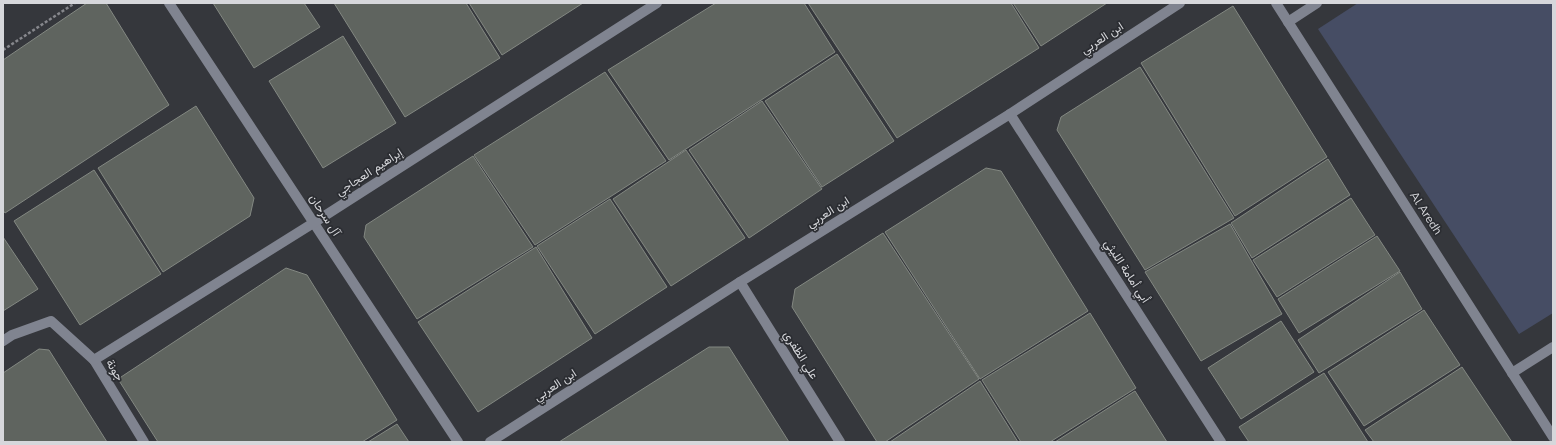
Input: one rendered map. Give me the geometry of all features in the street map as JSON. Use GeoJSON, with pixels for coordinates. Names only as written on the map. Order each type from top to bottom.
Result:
{"type":"FeatureCollection","features":[{"type":"Feature","properties":{"kind":"street","name":"آل سرحان"},"geometry":{"type":"LineString","coordinates":[[169,3],[315,222],[458,442]]}},
{"type":"Feature","properties":{"kind":"street","name":"إبراهيم العجاجي"},"geometry":{"type":"LineString","coordinates":[[94,360],[315,222],[657,3]]}},
{"type":"Feature","properties":{"kind":"street","name":"ابن العربي"},"geometry":{"type":"LineString","coordinates":[[490,442],[740,282],[1010,114],[1180,3]]}},
{"type":"Feature","properties":{"kind":"street","name":"Al Aredh"},"geometry":{"type":"LineString","coordinates":[[1276,3],[1553,437]]}},
{"type":"Feature","properties":{"kind":"street"},"geometry":{"type":"LineString","coordinates":[[1288,22],[1317,3]]}},
{"type":"Feature","properties":{"kind":"street","name":"أبي أمامة الليثي"},"geometry":{"type":"LineString","coordinates":[[1010,114],[1221,442]]}},
{"type":"Feature","properties":{"kind":"street","name":"علي الظفري"},"geometry":{"type":"LineString","coordinates":[[740,282],[840,442]]}},
{"type":"Feature","properties":{"kind":"street","name":"جونة"},"geometry":{"type":"LineString","coordinates":[[3,341],[12,335],[51,321],[94,360],[144,442]]}},
{"type":"Feature","properties":{"kind":"street"},"geometry":{"type":"LineString","coordinates":[[1512,374],[1553,347]]}},
{"type":"Feature","properties":{"kind":"path"},"geometry":{"type":"LineString","coordinates":[[3,50],[75,3]]}},
{"type":"Feature","properties":{"kind":"shaded area"},"geometry":{"type":"Polygon","coordinates":[[[1358,3],[1553,3],[1553,313],[1519,334],[1318,29],[1358,3]]]}},
{"type":"Feature","properties":{"kind":"building"},"geometry":{"type":"Polygon","coordinates":[[[87,3],[106,3],[169,105],[5,213],[3,210],[3,60],[87,3]]]}},
{"type":"Feature","properties":{"kind":"building"},"geometry":{"type":"Polygon","coordinates":[[[213,3],[304,3],[320,27],[254,68],[213,3]]]}},
{"type":"Feature","properties":{"kind":"building"},"geometry":{"type":"Polygon","coordinates":[[[334,3],[466,3],[500,58],[405,117],[334,3]]]}},
{"type":"Feature","properties":{"kind":"building"},"geometry":{"type":"Polygon","coordinates":[[[469,3],[583,3],[502,55],[469,3]]]}},
{"type":"Feature","properties":{"kind":"building"},"geometry":{"type":"Polygon","coordinates":[[[716,3],[804,3],[835,52],[669,160],[608,70],[716,3]]]}},
{"type":"Feature","properties":{"kind":"building"},"geometry":{"type":"Polygon","coordinates":[[[808,3],[1011,3],[1039,48],[897,138],[808,3]]]}},
{"type":"Feature","properties":{"kind":"building"},"geometry":{"type":"Polygon","coordinates":[[[1013,3],[1107,3],[1041,46],[1013,3]]]}},
{"type":"Feature","properties":{"kind":"building"},"geometry":{"type":"Polygon","coordinates":[[[1233,6],[1327,157],[1235,216],[1141,63],[1233,6]]]}},
{"type":"Feature","properties":{"kind":"building"},"geometry":{"type":"Polygon","coordinates":[[[343,36],[396,123],[323,168],[269,81],[343,36]]]}},
{"type":"Feature","properties":{"kind":"building"},"geometry":{"type":"Polygon","coordinates":[[[837,54],[894,141],[822,187],[765,101],[837,54]]]}},
{"type":"Feature","properties":{"kind":"building"},"geometry":{"type":"Polygon","coordinates":[[[1140,67],[1234,218],[1145,270],[1057,130],[1061,117],[1140,67]]]}},
{"type":"Feature","properties":{"kind":"building"},"geometry":{"type":"Polygon","coordinates":[[[605,72],[666,161],[535,245],[474,155],[605,72]]]}},
{"type":"Feature","properties":{"kind":"building"},"geometry":{"type":"Polygon","coordinates":[[[762,101],[822,189],[749,238],[689,150],[762,101]]]}},
{"type":"Feature","properties":{"kind":"building"},"geometry":{"type":"Polygon","coordinates":[[[196,106],[254,198],[250,216],[163,272],[98,168],[196,106]]]}},
{"type":"Feature","properties":{"kind":"building"},"geometry":{"type":"Polygon","coordinates":[[[686,150],[745,238],[671,286],[613,199],[686,150]]]}},
{"type":"Feature","properties":{"kind":"building"},"geometry":{"type":"Polygon","coordinates":[[[473,156],[533,247],[417,319],[364,237],[366,225],[473,156]]]}},
{"type":"Feature","properties":{"kind":"building"},"geometry":{"type":"Polygon","coordinates":[[[1328,159],[1350,195],[1252,258],[1231,223],[1328,159]]]}},
{"type":"Feature","properties":{"kind":"building"},"geometry":{"type":"Polygon","coordinates":[[[986,168],[1001,171],[1088,311],[980,379],[885,232],[986,168]]]}},
{"type":"Feature","properties":{"kind":"building"},"geometry":{"type":"Polygon","coordinates":[[[94,170],[161,274],[80,325],[14,221],[94,170]]]}},
{"type":"Feature","properties":{"kind":"building"},"geometry":{"type":"Polygon","coordinates":[[[1351,198],[1375,235],[1277,297],[1253,260],[1351,198]]]}},
{"type":"Feature","properties":{"kind":"building"},"geometry":{"type":"Polygon","coordinates":[[[610,199],[667,287],[595,334],[537,246],[610,199]]]}},
{"type":"Feature","properties":{"kind":"building"},"geometry":{"type":"Polygon","coordinates":[[[1230,224],[1282,314],[1201,361],[1145,272],[1230,224]]]}},
{"type":"Feature","properties":{"kind":"building"},"geometry":{"type":"Polygon","coordinates":[[[883,233],[979,379],[885,442],[877,442],[792,307],[795,289],[883,233]]]}},
{"type":"Feature","properties":{"kind":"building"},"geometry":{"type":"Polygon","coordinates":[[[1377,236],[1400,271],[1299,333],[1278,299],[1377,236]]]}},
{"type":"Feature","properties":{"kind":"building"},"geometry":{"type":"Polygon","coordinates":[[[3,237],[38,289],[3,311],[3,237]]]}},
{"type":"Feature","properties":{"kind":"building"},"geometry":{"type":"Polygon","coordinates":[[[536,247],[592,338],[478,412],[418,322],[536,247]]]}},
{"type":"Feature","properties":{"kind":"building"},"geometry":{"type":"Polygon","coordinates":[[[286,268],[307,275],[397,420],[362,442],[158,442],[118,379],[286,268]]]}},
{"type":"Feature","properties":{"kind":"building"},"geometry":{"type":"Polygon","coordinates":[[[1400,272],[1422,309],[1319,373],[1298,340],[1400,272]]]}},
{"type":"Feature","properties":{"kind":"building"},"geometry":{"type":"Polygon","coordinates":[[[1424,310],[1460,365],[1364,426],[1328,372],[1424,310]]]}},
{"type":"Feature","properties":{"kind":"building"},"geometry":{"type":"Polygon","coordinates":[[[1090,313],[1136,388],[1050,442],[1021,442],[982,380],[1090,313]]]}},
{"type":"Feature","properties":{"kind":"building"},"geometry":{"type":"Polygon","coordinates":[[[1281,321],[1314,372],[1241,419],[1208,368],[1281,321]]]}},
{"type":"Feature","properties":{"kind":"building"},"geometry":{"type":"Polygon","coordinates":[[[709,347],[729,347],[789,442],[559,442],[709,347]]]}},
{"type":"Feature","properties":{"kind":"building"},"geometry":{"type":"Polygon","coordinates":[[[39,349],[49,350],[107,442],[3,442],[3,373],[39,349]]]}},
{"type":"Feature","properties":{"kind":"building"},"geometry":{"type":"Polygon","coordinates":[[[1462,367],[1512,442],[1374,442],[1365,430],[1462,367]]]}},
{"type":"Feature","properties":{"kind":"building"},"geometry":{"type":"Polygon","coordinates":[[[1324,373],[1368,442],[1249,442],[1239,427],[1324,373]]]}},
{"type":"Feature","properties":{"kind":"building"},"geometry":{"type":"Polygon","coordinates":[[[980,381],[1018,442],[890,442],[980,381]]]}},
{"type":"Feature","properties":{"kind":"building"},"geometry":{"type":"Polygon","coordinates":[[[1135,391],[1167,442],[1055,442],[1135,391]]]}},
{"type":"Feature","properties":{"kind":"building"},"geometry":{"type":"Polygon","coordinates":[[[397,424],[409,442],[368,442],[397,424]]]}}]}
